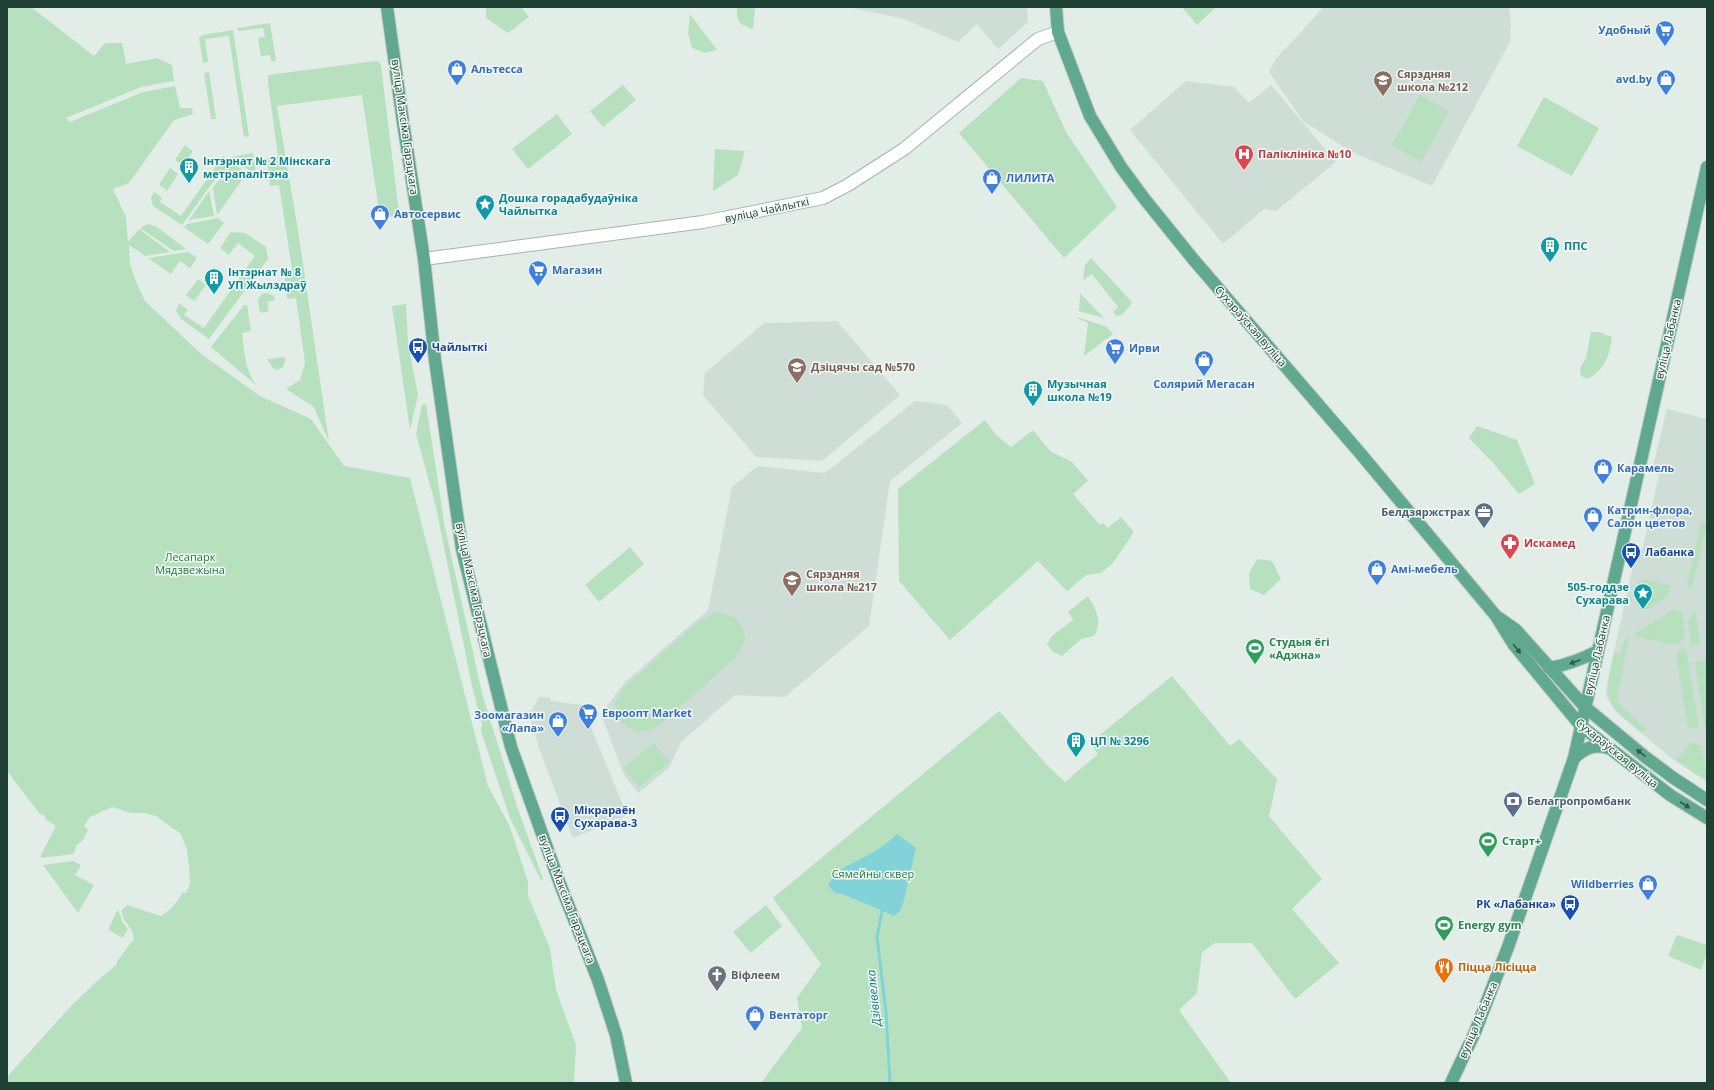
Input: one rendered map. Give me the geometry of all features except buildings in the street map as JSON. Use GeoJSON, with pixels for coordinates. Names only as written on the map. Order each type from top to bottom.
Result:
{"type":"FeatureCollection","features":[{"type":"Feature","properties":{"kind":"main road","name":"вуліца Максіма Гарэцкага"},"geometry":{"type":"LineString","coordinates":[[388,7],[403,122],[424,259],[436,360],[462,549],[479,623],[511,747],[560,884],[605,1001],[616,1035],[626,1083]]}},
{"type":"Feature","properties":{"kind":"main road","name":"Сухараўская вуліца"},"geometry":{"type":"LineString","coordinates":[[1056,7],[1058,32],[1090,116],[1121,167],[1143,197],[1193,259],[1370,464],[1496,616],[1511,641],[1581,726],[1670,795],[1707,818]]}},
{"type":"Feature","properties":{"kind":"main road","name":"вуліца Лабанка"},"geometry":{"type":"LineString","coordinates":[[1451,1083],[1475,1032],[1508,947],[1574,758],[1707,167]]}},
{"type":"Feature","properties":{"kind":"main road","name":"Сухараўская вуліца"},"geometry":{"type":"LineString","coordinates":[[1496,616],[1516,630],[1586,707],[1644,756],[1707,800]]}},
{"type":"Feature","properties":{"kind":"main road"},"geometry":{"type":"LineString","coordinates":[[1549,668],[1578,662],[1598,651]]}},
{"type":"Feature","properties":{"kind":"main road"},"geometry":{"type":"LineString","coordinates":[[1574,758],[1588,747],[1601,746],[1611,748]]}},
{"type":"Feature","properties":{"kind":"street","name":"вуліца Чайлыткі"},"geometry":{"type":"LineString","coordinates":[[424,259],[703,222],[823,198],[848,185],[904,149],[1038,39],[1058,32]]}},
{"type":"Feature","properties":{"kind":"shaded area"},"geometry":{"type":"Polygon","coordinates":[[[849,7],[1027,7],[1028,22],[998,49],[977,24],[958,42],[904,19],[849,7]]]}},
{"type":"Feature","properties":{"kind":"shaded area","name":"Сярэдняя школа №212"},"geometry":{"type":"Polygon","coordinates":[[[1324,7],[1509,7],[1511,23],[1510,42],[1432,186],[1354,153],[1304,122],[1269,72],[1276,59],[1324,7]]]}},
{"type":"Feature","properties":{"kind":"shaded area","name":"Паліклініка №10"},"geometry":{"type":"Polygon","coordinates":[[[1186,81],[1234,87],[1249,103],[1271,85],[1336,162],[1276,211],[1264,209],[1223,244],[1130,130],[1186,81]]]}},
{"type":"Feature","properties":{"kind":"shaded area","name":"Дзіцячы сад №570"},"geometry":{"type":"Polygon","coordinates":[[[837,321],[900,395],[822,461],[756,457],[703,395],[705,373],[764,323],[837,321]]]}},
{"type":"Feature","properties":{"kind":"shaded area","name":"Сярэдняя школа №217"},"geometry":{"type":"Polygon","coordinates":[[[915,401],[947,405],[962,423],[890,481],[869,626],[785,697],[735,695],[681,742],[669,768],[638,793],[624,775],[601,714],[625,682],[708,610],[732,487],[758,466],[825,473],[915,401]]]}},
{"type":"Feature","properties":{"kind":"shaded area"},"geometry":{"type":"Polygon","coordinates":[[[1667,409],[1707,419],[1707,782],[1675,761],[1617,713],[1607,698],[1606,689],[1635,556],[1642,551],[1659,474],[1652,470],[1667,409]]]}},
{"type":"Feature","properties":{"kind":"shaded area"},"geometry":{"type":"Polygon","coordinates":[[[539,697],[550,698],[550,701],[582,705],[627,815],[573,838],[540,751],[528,711],[532,710],[539,697]]]}},
{"type":"Feature","properties":{"kind":"green space","name":"Лесапарк Мядзвежына"},"geometry":{"type":"Polygon","coordinates":[[[7,7],[31,7],[94,56],[105,43],[122,43],[126,64],[157,58],[172,65],[174,81],[141,87],[66,118],[70,122],[143,92],[175,86],[180,108],[192,108],[193,114],[174,120],[129,183],[113,189],[126,217],[128,242],[139,229],[170,252],[145,256],[129,245],[130,264],[145,301],[200,353],[260,396],[311,419],[344,466],[410,478],[488,786],[510,827],[528,882],[528,896],[550,948],[556,990],[576,1045],[574,1083],[7,1083],[7,1077],[71,1006],[117,964],[117,961],[134,939],[132,930],[124,918],[122,910],[127,905],[161,916],[174,906],[183,892],[186,893],[190,884],[187,850],[181,834],[156,816],[145,813],[130,813],[112,807],[90,817],[84,826],[88,830],[83,840],[76,846],[74,854],[41,858],[41,855],[56,826],[45,819],[45,816],[39,813],[7,771],[7,7]]]}},
{"type":"Feature","properties":{"kind":"green space"},"geometry":{"type":"Polygon","coordinates":[[[486,7],[521,7],[529,17],[508,33],[486,18],[486,7]]]}},
{"type":"Feature","properties":{"kind":"green space"},"geometry":{"type":"Polygon","coordinates":[[[737,7],[755,7],[753,29],[744,26],[739,22],[737,7]]]}},
{"type":"Feature","properties":{"kind":"green space"},"geometry":{"type":"Polygon","coordinates":[[[1182,7],[1216,7],[1197,25],[1182,7]]]}},
{"type":"Feature","properties":{"kind":"green space"},"geometry":{"type":"Polygon","coordinates":[[[690,14],[717,50],[705,53],[692,48],[688,33],[690,14]]]}},
{"type":"Feature","properties":{"kind":"green space"},"geometry":{"type":"Polygon","coordinates":[[[270,23],[276,61],[271,61],[270,55],[261,56],[258,38],[265,37],[263,28],[238,31],[238,28],[270,23]]]}},
{"type":"Feature","properties":{"kind":"green space"},"geometry":{"type":"Polygon","coordinates":[[[233,30],[249,136],[244,137],[229,36],[205,39],[208,62],[203,63],[199,38],[202,35],[233,30]]]}},
{"type":"Feature","properties":{"kind":"green space"},"geometry":{"type":"Polygon","coordinates":[[[375,61],[379,62],[381,66],[399,213],[395,216],[380,218],[362,95],[277,106],[298,230],[329,442],[314,407],[286,389],[300,380],[305,363],[296,298],[287,299],[284,271],[292,269],[279,185],[270,186],[267,158],[278,156],[268,75],[375,61]]]}},
{"type":"Feature","properties":{"kind":"green space"},"geometry":{"type":"Polygon","coordinates":[[[209,72],[216,119],[211,119],[204,73],[209,72]]]}},
{"type":"Feature","properties":{"kind":"green space"},"geometry":{"type":"Polygon","coordinates":[[[1021,78],[1043,81],[1066,132],[1117,207],[1064,258],[959,133],[1021,78]]]}},
{"type":"Feature","properties":{"kind":"green space"},"geometry":{"type":"Polygon","coordinates":[[[623,85],[636,100],[603,127],[590,111],[623,85]]]}},
{"type":"Feature","properties":{"kind":"green space"},"geometry":{"type":"Polygon","coordinates":[[[1420,95],[1449,111],[1421,162],[1392,145],[1420,95]]]}},
{"type":"Feature","properties":{"kind":"green space"},"geometry":{"type":"Polygon","coordinates":[[[1544,97],[1599,128],[1572,176],[1517,146],[1544,97]]]}},
{"type":"Feature","properties":{"kind":"green space"},"geometry":{"type":"Polygon","coordinates":[[[557,114],[572,134],[528,169],[512,149],[557,114]]]}},
{"type":"Feature","properties":{"kind":"green space"},"geometry":{"type":"Polygon","coordinates":[[[185,145],[193,151],[183,166],[175,160],[185,145]]]}},
{"type":"Feature","properties":{"kind":"green space"},"geometry":{"type":"Polygon","coordinates":[[[715,149],[745,151],[738,175],[713,191],[715,149]]]}},
{"type":"Feature","properties":{"kind":"green space"},"geometry":{"type":"Polygon","coordinates":[[[253,153],[256,171],[254,174],[231,157],[253,153]]]}},
{"type":"Feature","properties":{"kind":"green space"},"geometry":{"type":"Polygon","coordinates":[[[223,156],[242,170],[218,175],[182,225],[153,206],[151,198],[154,192],[162,198],[160,202],[181,216],[223,156]]]}},
{"type":"Feature","properties":{"kind":"green space"},"geometry":{"type":"Polygon","coordinates":[[[170,168],[178,174],[167,191],[159,185],[170,168]]]}},
{"type":"Feature","properties":{"kind":"green space"},"geometry":{"type":"Polygon","coordinates":[[[247,173],[217,215],[213,187],[220,179],[247,173]]]}},
{"type":"Feature","properties":{"kind":"green space"},"geometry":{"type":"Polygon","coordinates":[[[209,191],[214,216],[189,220],[209,191]]]}},
{"type":"Feature","properties":{"kind":"green space"},"geometry":{"type":"Polygon","coordinates":[[[218,218],[224,223],[208,244],[184,227],[187,224],[218,218]]]}},
{"type":"Feature","properties":{"kind":"green space"},"geometry":{"type":"Polygon","coordinates":[[[148,224],[157,227],[186,249],[174,251],[140,228],[148,224]]]}},
{"type":"Feature","properties":{"kind":"green space"},"geometry":{"type":"Polygon","coordinates":[[[231,232],[245,233],[266,247],[268,259],[209,339],[181,319],[176,311],[179,303],[188,310],[184,315],[204,328],[255,256],[238,243],[229,255],[220,248],[231,232]]]}},
{"type":"Feature","properties":{"kind":"green space"},"geometry":{"type":"Polygon","coordinates":[[[188,252],[197,258],[190,268],[180,261],[171,274],[148,258],[188,252]]]}},
{"type":"Feature","properties":{"kind":"green space"},"geometry":{"type":"Polygon","coordinates":[[[1091,258],[1132,302],[1124,313],[1116,316],[1113,312],[1118,307],[1092,274],[1083,280],[1085,265],[1091,258]]]}},
{"type":"Feature","properties":{"kind":"green space"},"geometry":{"type":"Polygon","coordinates":[[[198,279],[206,285],[194,301],[186,295],[198,279]]]}},
{"type":"Feature","properties":{"kind":"green space"},"geometry":{"type":"Polygon","coordinates":[[[267,293],[274,296],[275,300],[267,302],[269,311],[260,313],[258,300],[262,294],[267,293]]]}},
{"type":"Feature","properties":{"kind":"green space"},"geometry":{"type":"Polygon","coordinates":[[[1080,293],[1104,318],[1079,311],[1080,293]]]}},
{"type":"Feature","properties":{"kind":"green space"},"geometry":{"type":"Polygon","coordinates":[[[406,304],[408,343],[418,395],[410,430],[392,306],[406,304]]]}},
{"type":"Feature","properties":{"kind":"green space"},"geometry":{"type":"Polygon","coordinates":[[[244,305],[247,305],[251,331],[242,333],[244,353],[249,373],[256,385],[211,347],[244,305]]]}},
{"type":"Feature","properties":{"kind":"green space"},"geometry":{"type":"Polygon","coordinates":[[[1077,317],[1107,327],[1113,334],[1084,356],[1088,323],[1077,317]]]}},
{"type":"Feature","properties":{"kind":"green space"},"geometry":{"type":"Polygon","coordinates":[[[1591,332],[1599,332],[1612,337],[1609,353],[1605,362],[1593,376],[1590,378],[1585,378],[1581,376],[1580,369],[1586,357],[1591,332]]]}},
{"type":"Feature","properties":{"kind":"green space"},"geometry":{"type":"Polygon","coordinates":[[[285,357],[284,366],[276,370],[267,359],[285,357]]]}},
{"type":"Feature","properties":{"kind":"green space"},"geometry":{"type":"Polygon","coordinates":[[[426,404],[445,528],[483,697],[518,809],[543,879],[541,880],[510,818],[481,731],[482,724],[472,686],[436,507],[416,434],[422,405],[426,404]]]}},
{"type":"Feature","properties":{"kind":"green space"},"geometry":{"type":"Polygon","coordinates":[[[985,420],[996,435],[1011,447],[1033,430],[1050,451],[1072,462],[1088,481],[1073,494],[1100,525],[1103,523],[1108,528],[1121,517],[1134,532],[1113,563],[1101,573],[1086,575],[1067,591],[1038,561],[950,640],[899,581],[898,489],[985,420]]]}},
{"type":"Feature","properties":{"kind":"green space"},"geometry":{"type":"Polygon","coordinates":[[[1477,426],[1517,440],[1535,484],[1519,494],[1494,464],[1469,438],[1477,426]]]}},
{"type":"Feature","properties":{"kind":"green space"},"geometry":{"type":"Polygon","coordinates":[[[1701,522],[1707,523],[1693,584],[1689,587],[1687,585],[1701,522]]]}},
{"type":"Feature","properties":{"kind":"green space"},"geometry":{"type":"Polygon","coordinates":[[[630,547],[644,564],[599,602],[585,585],[630,547]]]}},
{"type":"Feature","properties":{"kind":"green space"},"geometry":{"type":"Polygon","coordinates":[[[1257,559],[1272,561],[1281,579],[1264,595],[1250,589],[1249,573],[1257,559]]]}},
{"type":"Feature","properties":{"kind":"green space"},"geometry":{"type":"Polygon","coordinates":[[[1644,579],[1671,586],[1666,597],[1648,609],[1641,608],[1636,599],[1639,582],[1644,579]]]}},
{"type":"Feature","properties":{"kind":"green space"},"geometry":{"type":"Polygon","coordinates":[[[1088,596],[1096,611],[1098,621],[1097,631],[1094,636],[1081,639],[1062,656],[1052,651],[1047,644],[1052,636],[1073,620],[1068,612],[1088,596]]]}},
{"type":"Feature","properties":{"kind":"green space"},"geometry":{"type":"Polygon","coordinates":[[[1675,609],[1682,613],[1685,636],[1680,643],[1671,644],[1638,637],[1634,634],[1675,609]]]}},
{"type":"Feature","properties":{"kind":"green space"},"geometry":{"type":"Polygon","coordinates":[[[717,612],[733,616],[743,627],[745,642],[735,658],[656,728],[639,732],[625,726],[618,718],[615,704],[621,690],[700,620],[717,612]]]}},
{"type":"Feature","properties":{"kind":"green space"},"geometry":{"type":"Polygon","coordinates":[[[1696,614],[1700,645],[1691,646],[1688,621],[1692,615],[1696,614]]]}},
{"type":"Feature","properties":{"kind":"green space"},"geometry":{"type":"Polygon","coordinates":[[[1629,637],[1617,700],[1623,708],[1646,728],[1642,733],[1614,707],[1608,691],[1610,669],[1614,653],[1621,653],[1624,641],[1629,637]]]}},
{"type":"Feature","properties":{"kind":"green space"},"geometry":{"type":"Polygon","coordinates":[[[1686,648],[1699,729],[1688,728],[1676,654],[1679,649],[1686,648]]]}},
{"type":"Feature","properties":{"kind":"green space"},"geometry":{"type":"Polygon","coordinates":[[[1706,660],[1707,730],[1705,729],[1695,662],[1706,660]]]}},
{"type":"Feature","properties":{"kind":"green space","name":"Сямейны сквер"},"geometry":{"type":"Polygon","coordinates":[[[1172,676],[1230,746],[1239,739],[1277,779],[1269,816],[1322,879],[1292,909],[1339,963],[1295,999],[1252,943],[1215,943],[1202,952],[1197,993],[1179,1010],[1231,1083],[761,1083],[802,1028],[797,998],[821,964],[773,898],[999,711],[1047,765],[1065,782],[1098,754],[1090,743],[1172,676]]]}},
{"type":"Feature","properties":{"kind":"green space"},"geometry":{"type":"Polygon","coordinates":[[[654,743],[669,762],[639,787],[623,768],[654,743]]]}},
{"type":"Feature","properties":{"kind":"green space"},"geometry":{"type":"Polygon","coordinates":[[[1691,743],[1695,743],[1701,747],[1707,776],[1706,778],[1702,777],[1676,760],[1691,743]]]}},
{"type":"Feature","properties":{"kind":"green space"},"geometry":{"type":"Polygon","coordinates":[[[73,861],[81,865],[75,875],[94,885],[78,913],[43,865],[73,861]]]}},
{"type":"Feature","properties":{"kind":"green space"},"geometry":{"type":"Polygon","coordinates":[[[766,905],[782,926],[751,953],[733,932],[766,905]]]}},
{"type":"Feature","properties":{"kind":"green space"},"geometry":{"type":"Polygon","coordinates":[[[118,909],[123,923],[128,929],[123,938],[108,930],[118,909]]]}},
{"type":"Feature","properties":{"kind":"green space"},"geometry":{"type":"Polygon","coordinates":[[[1677,935],[1707,945],[1707,954],[1701,970],[1668,956],[1677,935]]]}},
{"type":"Feature","properties":{"kind":"water"},"geometry":{"type":"Polygon","coordinates":[[[897,834],[916,848],[903,904],[899,912],[894,916],[843,894],[835,893],[828,885],[841,870],[876,851],[897,834]]]}},
{"type":"Feature","properties":{"kind":"waterway","name":"Дзівівелка"},"geometry":{"type":"LineString","coordinates":[[882,911],[877,937],[886,1012],[890,1083]]}},
{"type":"Feature","properties":{"kind":"place","name":"Удобный"},"geometry":{"type":"Point","coordinates":[1665,47]}},
{"type":"Feature","properties":{"kind":"place","name":"Альтесса"},"geometry":{"type":"Point","coordinates":[457,86]}},
{"type":"Feature","properties":{"kind":"place","name":"avd.by"},"geometry":{"type":"Point","coordinates":[1666,96]}},
{"type":"Feature","properties":{"kind":"place","name":"Сярэдняя школа №212"},"geometry":{"type":"Point","coordinates":[1383,97]}},
{"type":"Feature","properties":{"kind":"place","name":"Паліклініка №10"},"geometry":{"type":"Point","coordinates":[1244,171]}},
{"type":"Feature","properties":{"kind":"place","name":"Інтэрнат № 2 Мінскага метрапалітэна"},"geometry":{"type":"Point","coordinates":[189,184]}},
{"type":"Feature","properties":{"kind":"place","name":"ЛИЛИТА"},"geometry":{"type":"Point","coordinates":[992,195]}},
{"type":"Feature","properties":{"kind":"place","name":"Дошка горадабудаўніка Чайлытка"},"geometry":{"type":"Point","coordinates":[485,221]}},
{"type":"Feature","properties":{"kind":"place","name":"Автосервис"},"geometry":{"type":"Point","coordinates":[380,231]}},
{"type":"Feature","properties":{"kind":"place","name":"ППС"},"geometry":{"type":"Point","coordinates":[1550,263]}},
{"type":"Feature","properties":{"kind":"place","name":"Магазин"},"geometry":{"type":"Point","coordinates":[538,287]}},
{"type":"Feature","properties":{"kind":"place","name":"Інтэрнат № 8 УП Жылздраў"},"geometry":{"type":"Point","coordinates":[214,295]}},
{"type":"Feature","properties":{"kind":"place","name":"Чайлыткі"},"geometry":{"type":"Point","coordinates":[418,364]}},
{"type":"Feature","properties":{"kind":"place","name":"Ирви"},"geometry":{"type":"Point","coordinates":[1115,365]}},
{"type":"Feature","properties":{"kind":"place","name":"Солярий Мегасан"},"geometry":{"type":"Point","coordinates":[1204,377]}},
{"type":"Feature","properties":{"kind":"place","name":"Дзіцячы сад №570"},"geometry":{"type":"Point","coordinates":[797,384]}},
{"type":"Feature","properties":{"kind":"place","name":"Музычная школа №19"},"geometry":{"type":"Point","coordinates":[1033,407]}},
{"type":"Feature","properties":{"kind":"place","name":"Карамель"},"geometry":{"type":"Point","coordinates":[1603,485]}},
{"type":"Feature","properties":{"kind":"place","name":"Белдзяржстрах"},"geometry":{"type":"Point","coordinates":[1484,529]}},
{"type":"Feature","properties":{"kind":"place","name":"Катрин-флора, Салон цветов"},"geometry":{"type":"Point","coordinates":[1593,533]}},
{"type":"Feature","properties":{"kind":"place","name":"Искамед"},"geometry":{"type":"Point","coordinates":[1510,560]}},
{"type":"Feature","properties":{"kind":"place","name":"Лабанка"},"geometry":{"type":"Point","coordinates":[1631,569]}},
{"type":"Feature","properties":{"kind":"place","name":"Амі-мебель"},"geometry":{"type":"Point","coordinates":[1377,586]}},
{"type":"Feature","properties":{"kind":"place","name":"Сярэдняя школа №217"},"geometry":{"type":"Point","coordinates":[792,597]}},
{"type":"Feature","properties":{"kind":"place","name":"505-годдзе Сухарава"},"geometry":{"type":"Point","coordinates":[1643,610]}},
{"type":"Feature","properties":{"kind":"place","name":"Студыя ёгі «Аджна»"},"geometry":{"type":"Point","coordinates":[1255,665]}},
{"type":"Feature","properties":{"kind":"place","name":"Евроопт Market"},"geometry":{"type":"Point","coordinates":[588,730]}},
{"type":"Feature","properties":{"kind":"place","name":"Зоомагазин «Лапа»"},"geometry":{"type":"Point","coordinates":[558,738]}},
{"type":"Feature","properties":{"kind":"place","name":"ЦП № 3296"},"geometry":{"type":"Point","coordinates":[1076,758]}},
{"type":"Feature","properties":{"kind":"place","name":"Белагропромбанк"},"geometry":{"type":"Point","coordinates":[1513,818]}},
{"type":"Feature","properties":{"kind":"place","name":"Мікрараён Сухарава-3"},"geometry":{"type":"Point","coordinates":[560,833]}},
{"type":"Feature","properties":{"kind":"place","name":"Старт+"},"geometry":{"type":"Point","coordinates":[1488,858]}},
{"type":"Feature","properties":{"kind":"place","name":"Wildberries"},"geometry":{"type":"Point","coordinates":[1648,901]}},
{"type":"Feature","properties":{"kind":"place","name":"РК «Лабанка»"},"geometry":{"type":"Point","coordinates":[1570,921]}},
{"type":"Feature","properties":{"kind":"place","name":"Energy gym"},"geometry":{"type":"Point","coordinates":[1444,942]}},
{"type":"Feature","properties":{"kind":"place","name":"Піцца Лісіцца"},"geometry":{"type":"Point","coordinates":[1444,984]}},
{"type":"Feature","properties":{"kind":"place","name":"Віфлеем"},"geometry":{"type":"Point","coordinates":[717,992]}},
{"type":"Feature","properties":{"kind":"place","name":"Вентаторг"},"geometry":{"type":"Point","coordinates":[755,1032]}}]}
